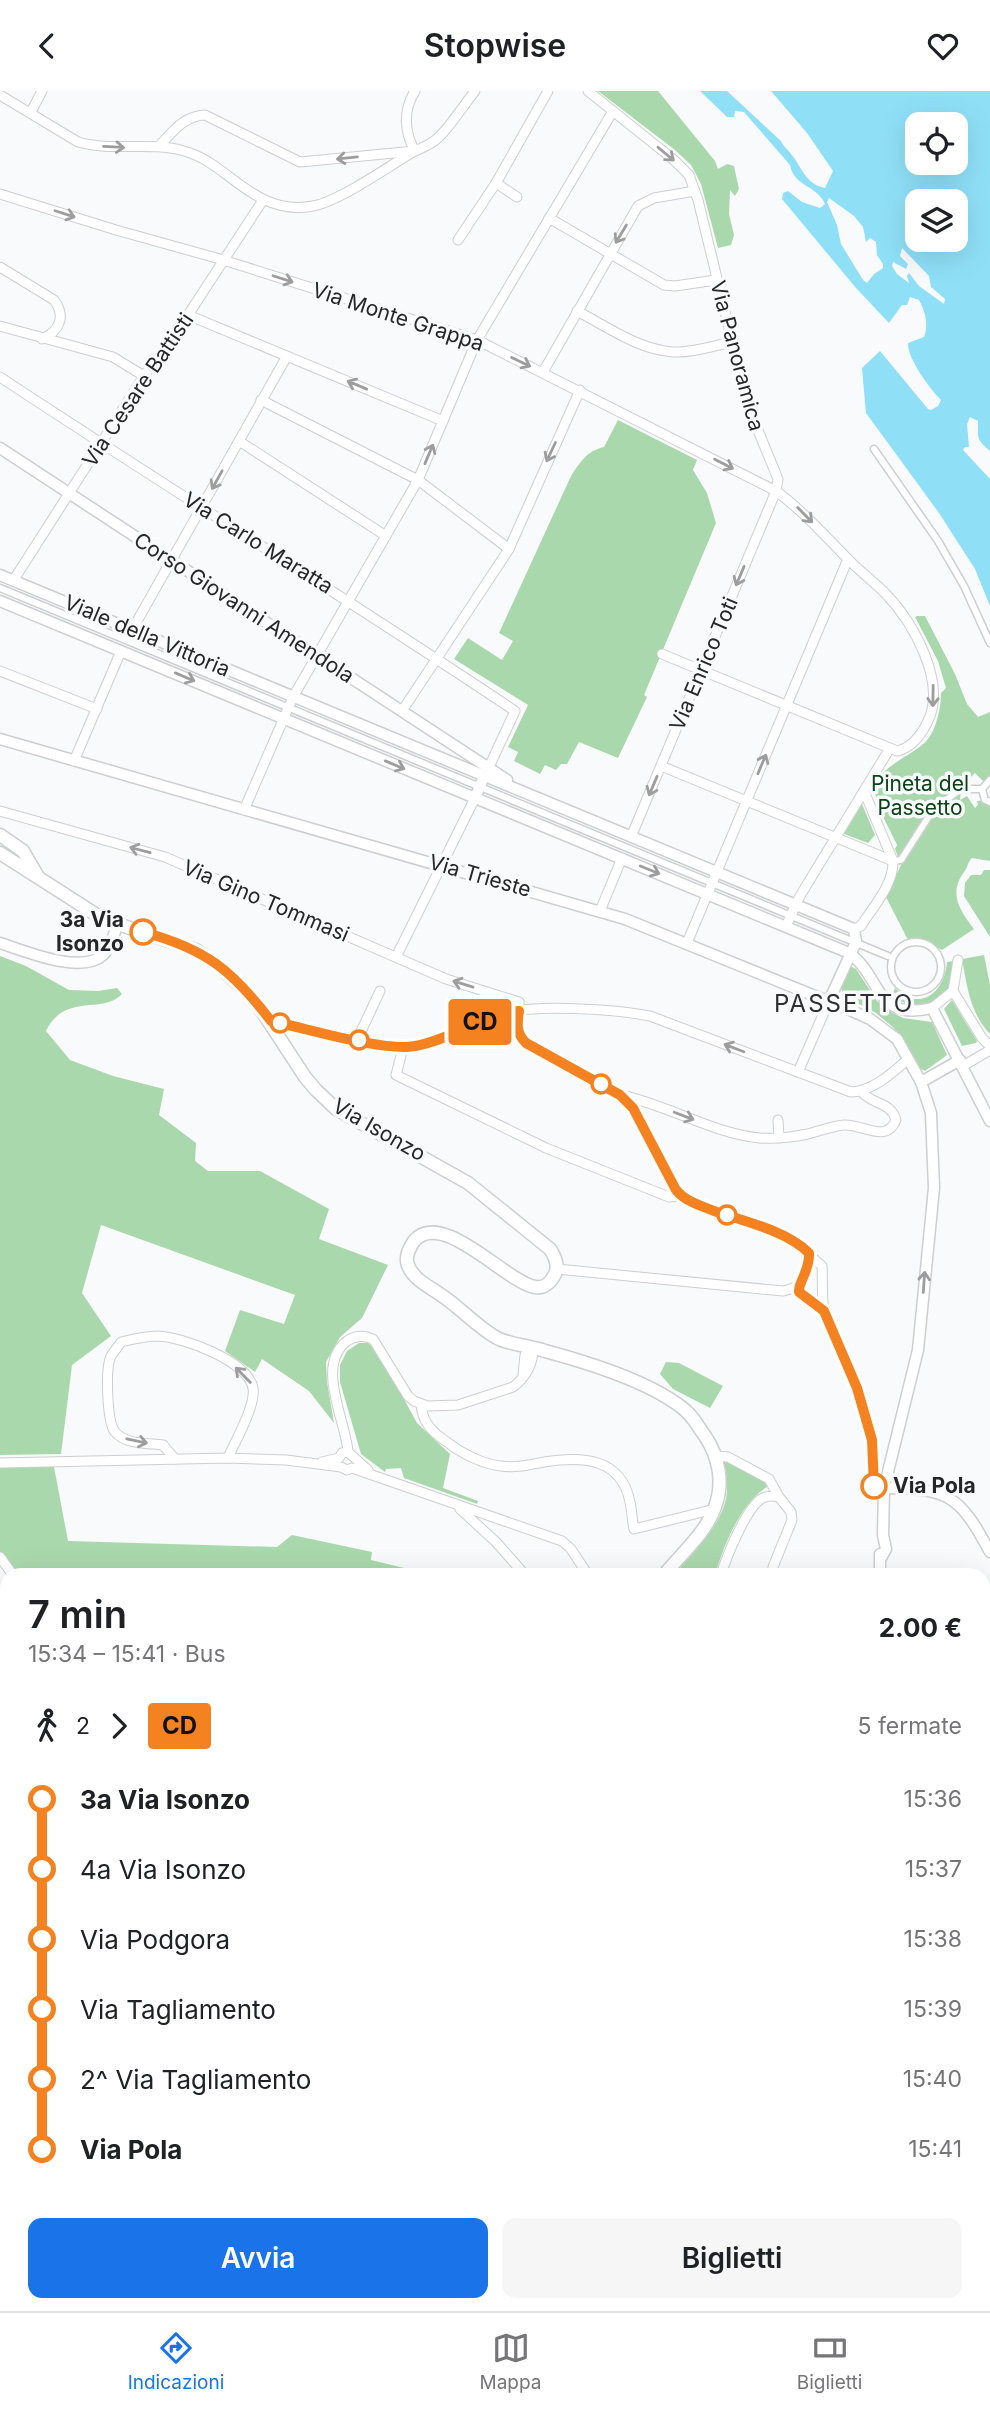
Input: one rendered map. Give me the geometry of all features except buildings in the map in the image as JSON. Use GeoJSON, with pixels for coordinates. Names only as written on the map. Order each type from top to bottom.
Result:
{"type":"FeatureCollection","features":[{"type":"Feature","properties":{"kind":"main road"},"geometry":{"type":"LineString","coordinates":[[0,835],[23,851],[38,878]]}},
{"type":"Feature","properties":{"kind":"main road"},"geometry":{"type":"LineString","coordinates":[[15,862],[23,860],[23,851]]}},
{"type":"Feature","properties":{"kind":"main road","name":"Via Isonzo"},"geometry":{"type":"LineString","coordinates":[[0,853],[88,910],[117,925],[196,950],[236,980],[254,999],[271,1021],[305,1077],[337,1109],[468,1182],[550,1249],[557,1269]]}},
{"type":"Feature","properties":{"kind":"main road"},"geometry":{"type":"LineString","coordinates":[[557,1269],[552,1280],[537,1288],[517,1279],[496,1263],[447,1235],[423,1234],[408,1251],[412,1274],[467,1313],[492,1335],[614,1373],[679,1405],[693,1419],[720,1456],[719,1491],[715,1509],[705,1526],[670,1568]]}},
{"type":"Feature","properties":{"kind":"street"},"geometry":{"type":"LineString","coordinates":[[31,112],[42,91]]}},
{"type":"Feature","properties":{"kind":"street"},"geometry":{"type":"LineString","coordinates":[[415,91],[406,113],[410,142],[415,151]]}},
{"type":"Feature","properties":{"kind":"street"},"geometry":{"type":"LineString","coordinates":[[0,95],[31,112],[66,137],[91,146],[159,146],[196,155],[263,199],[289,207],[315,206],[354,187],[437,139],[475,91]]}},
{"type":"Feature","properties":{"kind":"street"},"geometry":{"type":"LineString","coordinates":[[458,240],[496,183],[548,91]]}},
{"type":"Feature","properties":{"kind":"street","name":"Via Panoramica"},"geometry":{"type":"LineString","coordinates":[[588,91],[689,175],[748,406],[778,479],[776,491]]}},
{"type":"Feature","properties":{"kind":"street"},"geometry":{"type":"LineString","coordinates":[[244,810],[288,708],[418,480],[477,340],[613,111]]}},
{"type":"Feature","properties":{"kind":"street"},"geometry":{"type":"LineString","coordinates":[[159,146],[183,121],[196,115],[205,115],[300,162],[415,151]]}},
{"type":"Feature","properties":{"kind":"street"},"geometry":{"type":"LineString","coordinates":[[496,183],[517,197]]}},
{"type":"Feature","properties":{"kind":"street"},"geometry":{"type":"LineString","coordinates":[[543,372],[638,206],[646,200],[695,191]]}},
{"type":"Feature","properties":{"kind":"street","name":"Via Monte Grappa"},"geometry":{"type":"LineString","coordinates":[[0,194],[224,260],[477,340],[776,491]]}},
{"type":"Feature","properties":{"kind":"street","name":"Via Cesare Battisti"},"geometry":{"type":"LineString","coordinates":[[13,581],[144,376],[188,315],[263,199]]}},
{"type":"Feature","properties":{"kind":"street"},"geometry":{"type":"LineString","coordinates":[[548,218],[664,285],[716,280]]}},
{"type":"Feature","properties":{"kind":"street"},"geometry":{"type":"LineString","coordinates":[[0,267],[54,300],[60,308],[61,320],[57,328],[42,339]]}},
{"type":"Feature","properties":{"kind":"street"},"geometry":{"type":"LineString","coordinates":[[577,311],[650,348],[672,352],[689,351],[732,342]]}},
{"type":"Feature","properties":{"kind":"street"},"geometry":{"type":"LineString","coordinates":[[188,315],[443,421]]}},
{"type":"Feature","properties":{"kind":"street"},"geometry":{"type":"LineString","coordinates":[[0,325],[113,357],[144,376]]}},
{"type":"Feature","properties":{"kind":"street"},"geometry":{"type":"LineString","coordinates":[[132,630],[287,356]]}},
{"type":"Feature","properties":{"kind":"street","name":"Via Carlo Maratta"},"geometry":{"type":"LineString","coordinates":[[0,377],[201,508],[350,600],[515,711],[484,777]]}},
{"type":"Feature","properties":{"kind":"street"},"geometry":{"type":"LineString","coordinates":[[402,711],[509,549],[580,390]]}},
{"type":"Feature","properties":{"kind":"street"},"geometry":{"type":"LineString","coordinates":[[261,400],[418,480],[509,549]]}},
{"type":"Feature","properties":{"kind":"street"},"geometry":{"type":"LineString","coordinates":[[239,441],[386,536]]}},
{"type":"Feature","properties":{"kind":"street","name":"Corso Giovanni Amendola"},"geometry":{"type":"LineString","coordinates":[[0,448],[402,711],[484,777],[523,791]]}},
{"type":"Feature","properties":{"kind":"street"},"geometry":{"type":"LineString","coordinates":[[874,449],[904,496],[938,541],[964,586],[990,643]]}},
{"type":"Feature","properties":{"kind":"street"},"geometry":{"type":"LineString","coordinates":[[662,654],[897,751],[918,737],[929,718],[934,687],[921,648],[905,617],[796,505],[776,491]]}},
{"type":"Feature","properties":{"kind":"street","name":"Via Enrico Toti"},"geometry":{"type":"LineString","coordinates":[[631,837],[776,491]]}},
{"type":"Feature","properties":{"kind":"street"},"geometry":{"type":"LineString","coordinates":[[687,943],[848,559]]}},
{"type":"Feature","properties":{"kind":"street","name":"Viale della Vittoria"},"geometry":{"type":"LineString","coordinates":[[0,575],[132,630],[475,798],[622,858],[712,883],[790,915],[849,953]]}},
{"type":"Feature","properties":{"kind":"street","name":"Viale della Vittoria"},"geometry":{"type":"LineString","coordinates":[[0,588],[288,708]]}},
{"type":"Feature","properties":{"kind":"street","name":"Viale della Vittoria"},"geometry":{"type":"LineString","coordinates":[[0,601],[121,651],[484,777],[712,883],[790,915],[852,936]]}},
{"type":"Feature","properties":{"kind":"street"},"geometry":{"type":"LineString","coordinates":[[74,761],[121,651]]}},
{"type":"Feature","properties":{"kind":"street"},"geometry":{"type":"LineString","coordinates":[[0,671],[97,709]]}},
{"type":"Feature","properties":{"kind":"street","name":"Via Trieste"},"geometry":{"type":"LineString","coordinates":[[0,739],[648,926],[870,1019],[897,1039],[920,1081],[931,1113],[934,1188],[918,1350],[884,1488],[883,1535],[886,1549],[881,1558],[880,1568]]}},
{"type":"Feature","properties":{"kind":"street"},"geometry":{"type":"LineString","coordinates":[[790,915],[890,748]]}},
{"type":"Feature","properties":{"kind":"street"},"geometry":{"type":"LineString","coordinates":[[661,765],[893,860],[901,860],[931,813],[962,788],[982,789]]}},
{"type":"Feature","properties":{"kind":"street"},"geometry":{"type":"LineString","coordinates":[[398,953],[484,777]]}},
{"type":"Feature","properties":{"kind":"street"},"geometry":{"type":"LineString","coordinates":[[982,789],[990,780]]}},
{"type":"Feature","properties":{"kind":"street"},"geometry":{"type":"LineString","coordinates":[[982,789],[984,798],[990,802]]}},
{"type":"Feature","properties":{"kind":"street","name":"Viale della Vittoria"},"geometry":{"type":"LineString","coordinates":[[523,791],[631,837],[712,883]]}},
{"type":"Feature","properties":{"kind":"street"},"geometry":{"type":"LineString","coordinates":[[798,1072],[849,953],[852,936],[861,926],[894,870],[893,860],[864,791]]}},
{"type":"Feature","properties":{"kind":"street","name":"Via Gino Tommasi"},"geometry":{"type":"LineString","coordinates":[[0,811],[165,857],[446,979],[519,1002],[519,1011]]}},
{"type":"Feature","properties":{"kind":"street"},"geometry":{"type":"LineString","coordinates":[[600,911],[622,858]]}},
{"type":"Feature","properties":{"kind":"street"},"geometry":{"type":"LineString","coordinates":[[0,943],[62,961],[87,963],[105,952],[117,925]]}},
{"type":"Feature","properties":{"kind":"street"},"geometry":{"type":"LineString","coordinates":[[852,936],[888,956]]}},
{"type":"Feature","properties":{"kind":"street"},"geometry":{"type":"LineString","coordinates":[[914,942],[924,943],[934,949],[941,965],[936,982],[928,989],[916,992],[898,985],[893,978],[891,967],[896,952],[914,942]]}},
{"type":"Feature","properties":{"kind":"street"},"geometry":{"type":"LineString","coordinates":[[849,953],[860,961],[876,990],[890,1003],[909,1011],[932,1008],[953,991]]}},
{"type":"Feature","properties":{"kind":"street"},"geometry":{"type":"LineString","coordinates":[[920,1081],[990,1048],[953,991],[958,960]]}},
{"type":"Feature","properties":{"kind":"street"},"geometry":{"type":"LineString","coordinates":[[357,1040],[380,991]]}},
{"type":"Feature","properties":{"kind":"street"},"geometry":{"type":"LineString","coordinates":[[932,1008],[990,1121]]}},
{"type":"Feature","properties":{"kind":"street"},"geometry":{"type":"LineString","coordinates":[[271,1021],[403,1048],[419,1046],[501,1014],[534,1009],[622,1010],[650,1016],[851,1092],[861,1091],[890,1075],[908,1059]]}},
{"type":"Feature","properties":{"kind":"street"},"geometry":{"type":"LineString","coordinates":[[519,1011],[517,1027],[519,1035],[526,1043],[620,1095],[633,1108],[681,1196],[793,1240],[822,1266],[824,1311],[867,1414],[872,1440],[874,1486],[935,1492],[955,1501],[971,1518],[990,1552]]}},
{"type":"Feature","properties":{"kind":"street"},"geometry":{"type":"LineString","coordinates":[[403,1048],[396,1075],[558,1153],[668,1197],[681,1196]]}},
{"type":"Feature","properties":{"kind":"street"},"geometry":{"type":"LineString","coordinates":[[620,1095],[639,1099],[706,1125],[744,1136],[779,1138],[846,1125],[874,1132],[885,1133],[891,1130],[896,1120],[894,1112],[884,1104],[866,1097],[861,1091]]}},
{"type":"Feature","properties":{"kind":"street"},"geometry":{"type":"LineString","coordinates":[[778,1120],[779,1138]]}},
{"type":"Feature","properties":{"kind":"street"},"geometry":{"type":"LineString","coordinates":[[557,1269],[783,1290],[798,1287],[806,1275],[809,1253]]}},
{"type":"Feature","properties":{"kind":"street"},"geometry":{"type":"LineString","coordinates":[[798,1287],[799,1292],[824,1311]]}},
{"type":"Feature","properties":{"kind":"street"},"geometry":{"type":"LineString","coordinates":[[175,1459],[163,1445],[130,1442],[116,1433],[112,1424],[107,1371],[111,1357],[121,1342],[159,1336],[182,1341],[206,1348],[249,1377],[253,1386],[253,1398],[228,1458]]}},
{"type":"Feature","properties":{"kind":"street"},"geometry":{"type":"LineString","coordinates":[[348,1452],[347,1436],[332,1377],[332,1366],[345,1342],[361,1336],[373,1339],[408,1396],[421,1404],[437,1408],[458,1405],[513,1387],[534,1358],[533,1347]]}},
{"type":"Feature","properties":{"kind":"street"},"geometry":{"type":"LineString","coordinates":[[421,1404],[422,1416],[433,1433],[450,1445],[485,1462],[515,1467],[579,1459],[594,1460],[605,1466],[620,1479],[629,1500],[634,1529],[715,1509]]}},
{"type":"Feature","properties":{"kind":"street"},"geometry":{"type":"LineString","coordinates":[[340,1463],[342,1453],[348,1452],[354,1455],[354,1465]]}},
{"type":"Feature","properties":{"kind":"street"},"geometry":{"type":"LineString","coordinates":[[720,1456],[769,1479],[791,1511],[792,1520],[773,1568]]}},
{"type":"Feature","properties":{"kind":"street"},"geometry":{"type":"LineString","coordinates":[[0,1463],[228,1458],[340,1463],[347,1470],[354,1465]]}},
{"type":"Feature","properties":{"kind":"street"},"geometry":{"type":"LineString","coordinates":[[354,1465],[374,1475],[562,1541],[583,1568]]}},
{"type":"Feature","properties":{"kind":"street"},"geometry":{"type":"LineString","coordinates":[[723,1568],[731,1546],[756,1503],[763,1497],[779,1497]]}},
{"type":"Feature","properties":{"kind":"street"},"geometry":{"type":"LineString","coordinates":[[454,1504],[480,1526],[519,1568]]}},
{"type":"Feature","properties":{"kind":"street"},"geometry":{"type":"LineString","coordinates":[[480,1526],[492,1517]]}},
{"type":"Feature","properties":{"kind":"street"},"geometry":{"type":"LineString","coordinates":[[492,1517],[496,1542]]}},
{"type":"Feature","properties":{"kind":"green space"},"geometry":{"type":"Polygon","coordinates":[[[598,91],[658,91],[715,161],[718,169],[727,164],[734,166],[739,189],[735,196],[730,190],[729,214],[734,235],[731,245],[718,248],[701,184],[691,165],[598,91]]]}},
{"type":"Feature","properties":{"kind":"green space"},"geometry":{"type":"Polygon","coordinates":[[[618,420],[697,460],[693,470],[707,493],[716,523],[644,695],[647,697],[618,758],[579,742],[567,764],[561,764],[556,770],[545,765],[540,774],[514,761],[518,752],[508,747],[528,705],[454,659],[468,638],[502,660],[513,641],[499,633],[571,476],[581,461],[604,447],[618,420]]]}},
{"type":"Feature","properties":{"kind":"green space","name":"Pineta del Passetto"},"geometry":{"type":"Polygon","coordinates":[[[925,616],[967,704],[978,717],[990,712],[990,777],[985,783],[975,773],[968,780],[962,777],[960,800],[967,796],[975,808],[977,801],[984,800],[990,805],[990,861],[972,858],[959,880],[956,895],[958,902],[974,929],[942,950],[922,940],[908,940],[886,897],[901,865],[895,849],[897,845],[880,810],[875,790],[877,782],[889,768],[928,739],[938,717],[941,693],[946,688],[938,661],[915,617],[925,616]]]}},
{"type":"Feature","properties":{"kind":"green space"},"geometry":{"type":"Polygon","coordinates":[[[862,804],[875,835],[868,843],[844,834],[862,804]]]}},
{"type":"Feature","properties":{"kind":"green space"},"geometry":{"type":"Polygon","coordinates":[[[984,870],[990,870],[990,937],[964,896],[965,883],[971,875],[981,875],[984,870]]]}},
{"type":"Feature","properties":{"kind":"green space"},"geometry":{"type":"Polygon","coordinates":[[[984,955],[990,985],[990,1034],[974,1008],[962,959],[984,955]]]}},
{"type":"Feature","properties":{"kind":"green space"},"geometry":{"type":"Polygon","coordinates":[[[0,956],[26,966],[69,990],[98,991],[117,988],[122,994],[114,1000],[63,1012],[46,1031],[70,1060],[113,1076],[164,1089],[159,1115],[196,1143],[195,1161],[208,1171],[260,1171],[329,1209],[319,1239],[388,1265],[362,1318],[340,1337],[326,1362],[334,1423],[309,1391],[262,1359],[255,1372],[225,1351],[240,1310],[284,1324],[295,1295],[101,1225],[82,1293],[111,1336],[72,1365],[61,1454],[0,1455],[0,956]]]}},
{"type":"Feature","properties":{"kind":"green space"},"geometry":{"type":"Polygon","coordinates":[[[954,961],[949,990],[937,1001],[914,1005],[892,996],[895,988],[913,999],[930,996],[942,982],[947,962],[954,961]]]}},
{"type":"Feature","properties":{"kind":"green space"},"geometry":{"type":"Polygon","coordinates":[[[850,966],[856,969],[877,1001],[891,1012],[903,1018],[932,1022],[947,1055],[925,1071],[919,1068],[894,1028],[876,1013],[844,996],[840,985],[850,966]]]}},
{"type":"Feature","properties":{"kind":"green space"},"geometry":{"type":"Polygon","coordinates":[[[952,1000],[976,1043],[962,1046],[944,1009],[952,1000]]]}},
{"type":"Feature","properties":{"kind":"green space"},"geometry":{"type":"Polygon","coordinates":[[[359,1343],[368,1343],[379,1353],[417,1423],[450,1454],[443,1488],[478,1501],[477,1504],[404,1478],[401,1468],[386,1469],[385,1472],[361,1454],[340,1382],[340,1365],[347,1351],[359,1343]]]}},
{"type":"Feature","properties":{"kind":"green space"},"geometry":{"type":"Polygon","coordinates":[[[666,1362],[679,1363],[723,1386],[710,1408],[673,1389],[660,1374],[666,1362]]]}},
{"type":"Feature","properties":{"kind":"green space"},"geometry":{"type":"Polygon","coordinates":[[[723,1462],[734,1462],[763,1477],[767,1487],[741,1514],[717,1568],[680,1568],[715,1525],[721,1514],[727,1490],[723,1462]]]}},
{"type":"Feature","properties":{"kind":"green space"},"geometry":{"type":"Polygon","coordinates":[[[0,1467],[54,1467],[68,1541],[277,1547],[292,1535],[372,1552],[371,1560],[404,1568],[10,1568],[0,1555],[0,1467]]]}},
{"type":"Feature","properties":{"kind":"water"},"geometry":{"type":"Polygon","coordinates":[[[700,91],[727,91],[781,141],[808,179],[825,188],[833,171],[807,133],[771,91],[990,91],[990,451],[979,438],[978,421],[970,417],[967,424],[969,447],[963,450],[990,479],[990,606],[975,569],[939,513],[866,413],[862,368],[880,351],[928,409],[938,406],[941,400],[920,373],[909,349],[908,343],[924,337],[926,318],[919,300],[910,297],[907,305],[902,305],[889,323],[856,288],[782,199],[783,193],[788,191],[802,202],[820,208],[825,204],[821,198],[796,178],[790,165],[744,112],[735,111],[734,117],[727,117],[700,91]],[[829,198],[827,202],[837,225],[841,244],[867,283],[883,268],[877,255],[876,242],[870,238],[866,242],[863,227],[854,216],[829,198]]]}},
{"type":"Feature","properties":{"kind":"bus line","name":"CD"},"geometry":{"type":"LineString","coordinates":[[143,932],[196,950],[218,965],[254,999],[271,1021],[357,1040],[403,1048],[419,1046],[501,1014],[519,1011],[517,1027],[519,1035],[526,1043],[620,1095],[633,1108],[681,1196],[793,1240],[809,1253],[806,1275],[798,1287],[799,1292],[824,1311],[864,1406],[872,1440],[874,1486]]}},
{"type":"Feature","properties":{"kind":"place","name":"3a Via Isonzo"},"geometry":{"type":"Point","coordinates":[143,932]}},
{"type":"Feature","properties":{"kind":"place","name":"Via Pola"},"geometry":{"type":"Point","coordinates":[874,1486]}},
{"type":"Feature","properties":{"kind":"district","name":"PASSETTO"},"geometry":{"type":"Point","coordinates":[844,1004]}}]}
